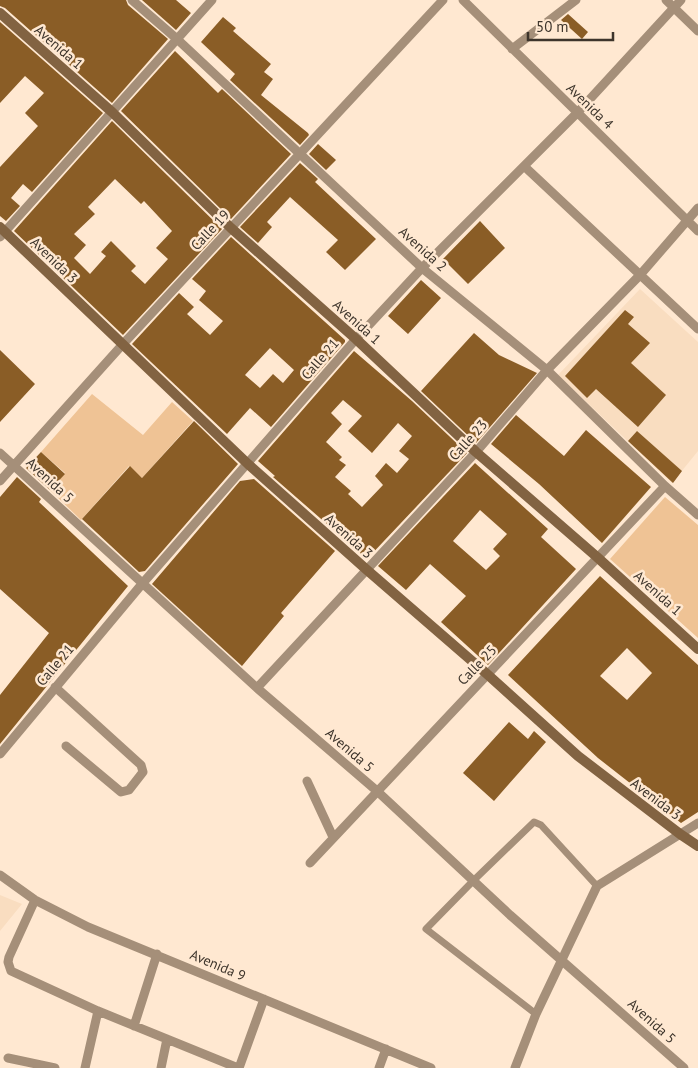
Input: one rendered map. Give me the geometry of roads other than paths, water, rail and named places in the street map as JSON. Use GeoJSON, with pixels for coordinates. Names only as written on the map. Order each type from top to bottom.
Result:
{"type":"FeatureCollection","features":[{"type":"Feature","properties":{"kind":"main road","name":"Avenida 1"},"geometry":{"type":"LineString","coordinates":[[0,13],[112,112],[231,228],[356,339],[476,452],[597,557],[698,649]]}},
{"type":"Feature","properties":{"kind":"main road","name":"Avenida 3"},"geometry":{"type":"LineString","coordinates":[[2,232],[123,344],[248,464],[367,570],[578,756],[698,846]]}},
{"type":"Feature","properties":{"kind":"street","name":"Avenida 2"},"geometry":{"type":"LineString","coordinates":[[132,0],[177,39],[422,268],[547,370],[665,486],[698,515]]}},
{"type":"Feature","properties":{"kind":"street"},"geometry":{"type":"LineString","coordinates":[[2,232],[212,0]]}},
{"type":"Feature","properties":{"kind":"street","name":"Calle 19"},"geometry":{"type":"LineString","coordinates":[[0,481],[123,344],[443,0]]}},
{"type":"Feature","properties":{"kind":"street","name":"Avenida 4"},"geometry":{"type":"LineString","coordinates":[[463,0],[698,230]]}},
{"type":"Feature","properties":{"kind":"street"},"geometry":{"type":"LineString","coordinates":[[512,49],[576,0]]}},
{"type":"Feature","properties":{"kind":"street"},"geometry":{"type":"LineString","coordinates":[[666,0],[698,31]]}},
{"type":"Feature","properties":{"kind":"street","name":"Calle 21"},"geometry":{"type":"LineString","coordinates":[[0,754],[142,584],[356,339],[422,268],[578,112],[681,0]]}},
{"type":"Feature","properties":{"kind":"street"},"geometry":{"type":"LineString","coordinates":[[525,167],[698,329]]}},
{"type":"Feature","properties":{"kind":"street","name":"Calle 23"},"geometry":{"type":"LineString","coordinates":[[257,688],[476,452],[547,370],[640,275],[698,208]]}},
{"type":"Feature","properties":{"kind":"street","name":"Avenida 5"},"geometry":{"type":"LineString","coordinates":[[0,453],[257,688],[377,791],[473,881],[684,1068]]}},
{"type":"Feature","properties":{"kind":"street","name":"Calle 25"},"geometry":{"type":"LineString","coordinates":[[310,863],[665,486]]}},
{"type":"Feature","properties":{"kind":"street"},"geometry":{"type":"LineString","coordinates":[[55,687],[141,764],[143,772],[129,790],[121,792],[66,746]]}},
{"type":"Feature","properties":{"kind":"street"},"geometry":{"type":"LineString","coordinates":[[307,781],[333,837]]}},
{"type":"Feature","properties":{"kind":"street"},"geometry":{"type":"LineString","coordinates":[[536,1014],[426,929],[534,822],[542,825],[597,886]]}},
{"type":"Feature","properties":{"kind":"street"},"geometry":{"type":"LineString","coordinates":[[515,1068],[536,1014],[597,886],[698,823]]}},
{"type":"Feature","properties":{"kind":"street","name":"Avenida 9"},"geometry":{"type":"LineString","coordinates":[[0,876],[34,900],[88,927],[158,954],[431,1068]]}},
{"type":"Feature","properties":{"kind":"street"},"geometry":{"type":"LineString","coordinates":[[34,900],[9,957],[10,969],[98,1011],[238,1068],[264,999]]}},
{"type":"Feature","properties":{"kind":"street"},"geometry":{"type":"LineString","coordinates":[[134,1026],[158,954]]}},
{"type":"Feature","properties":{"kind":"street"},"geometry":{"type":"LineString","coordinates":[[85,1068],[98,1011]]}},
{"type":"Feature","properties":{"kind":"street"},"geometry":{"type":"LineString","coordinates":[[161,1068],[167,1039]]}},
{"type":"Feature","properties":{"kind":"street"},"geometry":{"type":"LineString","coordinates":[[379,1068],[386,1049]]}},
{"type":"Feature","properties":{"kind":"street"},"geometry":{"type":"LineString","coordinates":[[8,1058],[55,1068]]}}]}
